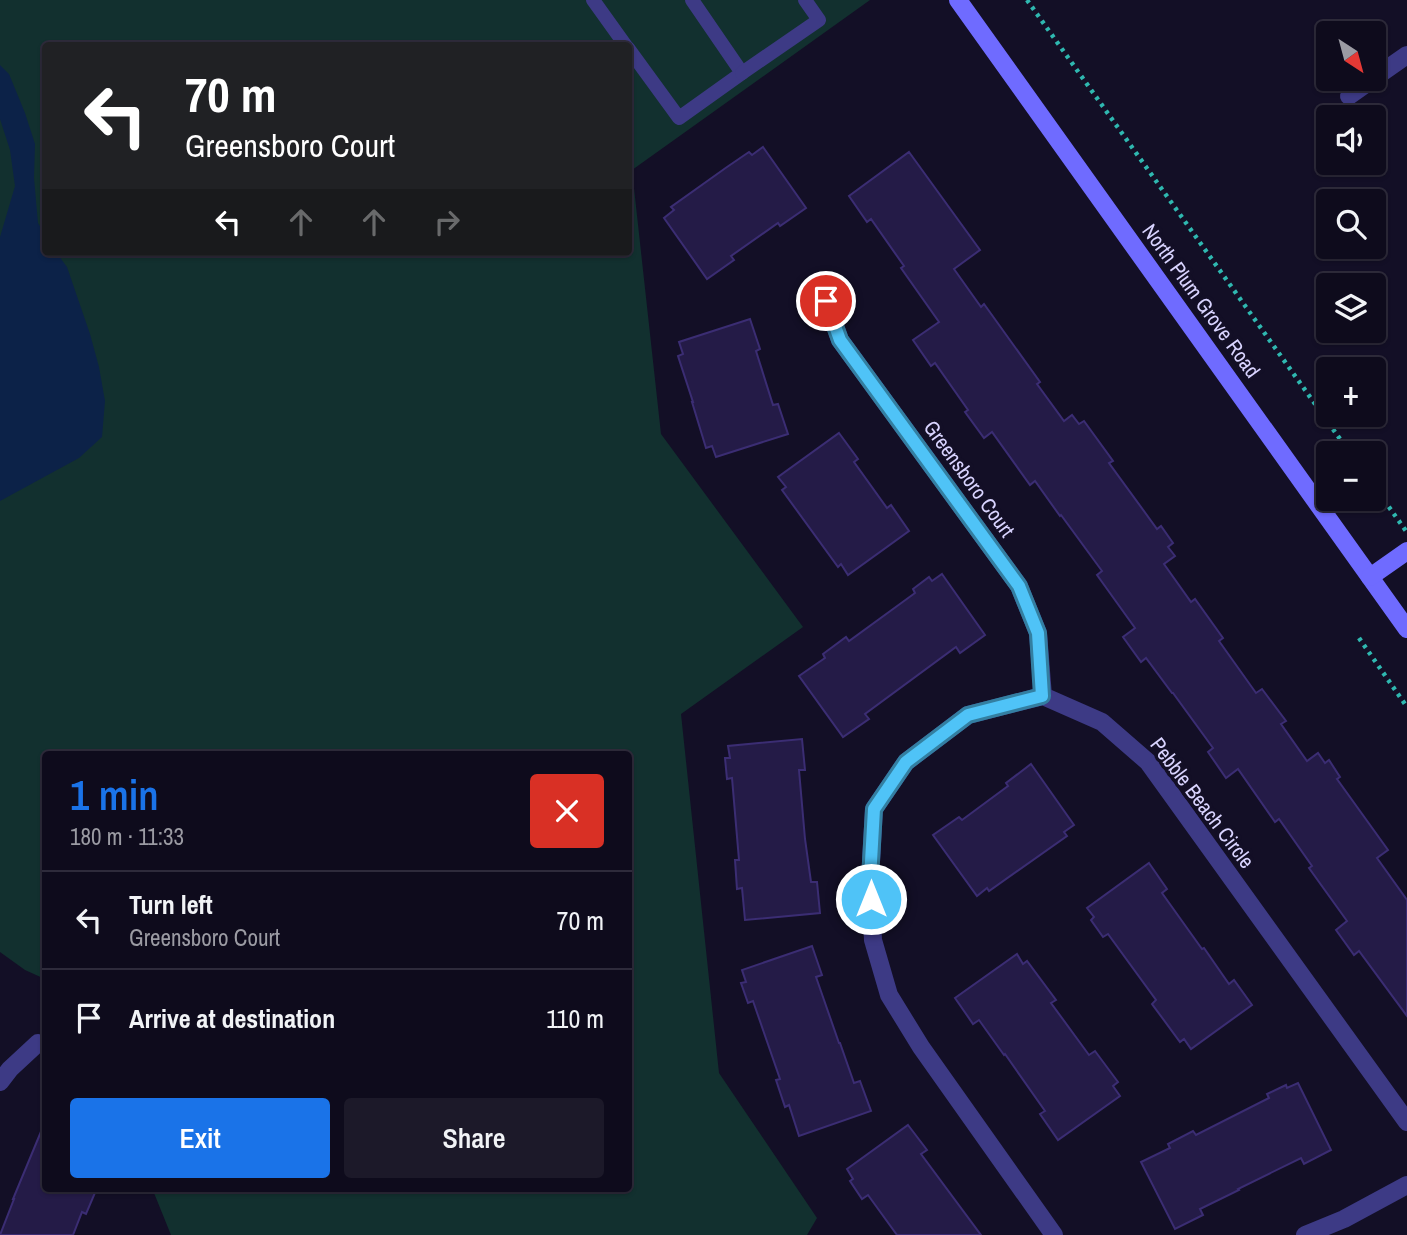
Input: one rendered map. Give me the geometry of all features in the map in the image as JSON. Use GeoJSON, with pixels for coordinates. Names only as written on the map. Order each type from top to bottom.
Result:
{"type":"FeatureCollection","features":[{"type":"Feature","properties":{"kind":"street","name":"North Plum Grove Road"},"geometry":{"type":"LineString","coordinates":[[958,0],[1407,629]]}},
{"type":"Feature","properties":{"kind":"street"},"geometry":{"type":"LineString","coordinates":[[1386,70],[1407,55]]}},
{"type":"Feature","properties":{"kind":"street"},"geometry":{"type":"LineString","coordinates":[[1349,96],[1356,91]]}},
{"type":"Feature","properties":{"kind":"street","name":"Greensboro Court"},"geometry":{"type":"LineString","coordinates":[[826,301],[840,340],[1019,586],[1038,633],[1042,696]]}},
{"type":"Feature","properties":{"kind":"street"},"geometry":{"type":"LineString","coordinates":[[1370,577],[1407,551]]}},
{"type":"Feature","properties":{"kind":"street"},"geometry":{"type":"LineString","coordinates":[[1042,696],[968,715],[906,762],[874,809],[870,879],[873,940],[890,995],[921,1047],[1054,1235]]}},
{"type":"Feature","properties":{"kind":"street","name":"Pebble Beach Circle"},"geometry":{"type":"LineString","coordinates":[[1042,696],[1102,722],[1147,762],[1407,1122]]}},
{"type":"Feature","properties":{"kind":"street"},"geometry":{"type":"LineString","coordinates":[[0,1082],[38,1043]]}},
{"type":"Feature","properties":{"kind":"street"},"geometry":{"type":"LineString","coordinates":[[1305,1235],[1344,1219],[1407,1185]]}},
{"type":"Feature","properties":{"kind":"lane"},"geometry":{"type":"LineString","coordinates":[[593,0],[623,42]]}},
{"type":"Feature","properties":{"kind":"lane"},"geometry":{"type":"LineString","coordinates":[[692,0],[742,73]]}},
{"type":"Feature","properties":{"kind":"lane"},"geometry":{"type":"LineString","coordinates":[[632,54],[679,118],[819,20],[805,0]]}},
{"type":"Feature","properties":{"kind":"path"},"geometry":{"type":"LineString","coordinates":[[1027,0],[1341,441]]}},
{"type":"Feature","properties":{"kind":"path"},"geometry":{"type":"LineString","coordinates":[[1386,503],[1407,533]]}},
{"type":"Feature","properties":{"kind":"path"},"geometry":{"type":"LineString","coordinates":[[1359,638],[1407,708]]}},
{"type":"Feature","properties":{"kind":"green space"},"geometry":{"type":"Polygon","coordinates":[[[0,0],[870,0],[632,170],[661,434],[803,627],[681,714],[719,1073],[817,1218],[807,1235],[171,1235],[154,1192],[632,1192],[632,751],[42,751],[42,978],[25,970],[0,952],[0,0]]]}},
{"type":"Feature","properties":{"kind":"water"},"geometry":{"type":"Polygon","coordinates":[[[0,65],[9,74],[35,144],[34,178],[38,223],[42,230],[42,256],[59,256],[67,267],[90,334],[105,401],[102,437],[79,458],[0,501],[0,237],[15,186],[10,150],[0,119],[0,65]]]}},
{"type":"Feature","properties":{"kind":"building"},"geometry":{"type":"Polygon","coordinates":[[[763,147],[806,208],[780,226],[778,223],[731,256],[734,260],[707,279],[664,218],[674,210],[671,207],[749,152],[752,155],[763,147]]]}},
{"type":"Feature","properties":{"kind":"building"},"geometry":{"type":"Polygon","coordinates":[[[909,152],[980,250],[954,269],[981,307],[984,304],[1040,382],[1037,384],[1064,421],[1072,415],[1079,424],[1084,421],[1113,461],[1109,463],[1157,529],[1161,526],[1173,543],[1168,547],[1175,556],[1164,564],[1191,602],[1195,599],[1223,638],[1219,641],[1256,693],[1262,689],[1286,721],[1281,724],[1307,761],[1318,753],[1325,763],[1329,760],[1340,777],[1337,779],[1388,850],[1377,858],[1407,900],[1407,1016],[1359,951],[1354,955],[1336,930],[1347,921],[1309,868],[1312,866],[1279,819],[1275,822],[1238,769],[1226,778],[1208,752],[1213,748],[1173,693],[1146,658],[1141,662],[1123,637],[1135,628],[1097,575],[1102,571],[1035,481],[1030,485],[992,432],[984,438],[935,363],[931,366],[913,340],[939,322],[871,219],[867,222],[849,196],[909,152]]]}},
{"type":"Feature","properties":{"kind":"building"},"geometry":{"type":"Polygon","coordinates":[[[750,319],[760,349],[756,351],[773,405],[778,404],[788,434],[716,457],[712,446],[706,448],[678,356],[683,354],[679,342],[750,319]]]}},
{"type":"Feature","properties":{"kind":"building"},"geometry":{"type":"Polygon","coordinates":[[[839,433],[858,459],[854,462],[887,508],[891,505],[909,531],[848,575],[841,564],[838,567],[782,490],[786,487],[778,477],[839,433]]]}},
{"type":"Feature","properties":{"kind":"building"},"geometry":{"type":"Polygon","coordinates":[[[942,574],[985,635],[960,653],[956,647],[865,714],[869,719],[843,737],[799,676],[825,658],[823,654],[846,637],[849,641],[915,593],[913,589],[929,577],[932,581],[942,574]]]}},
{"type":"Feature","properties":{"kind":"building"},"geometry":{"type":"Polygon","coordinates":[[[802,739],[805,770],[799,770],[805,839],[811,882],[817,882],[820,913],[745,920],[742,888],[737,889],[735,860],[739,860],[732,778],[727,779],[725,758],[730,758],[728,746],[802,739]]]}},
{"type":"Feature","properties":{"kind":"building"},"geometry":{"type":"Polygon","coordinates":[[[1031,764],[1074,825],[1064,832],[1067,836],[989,891],[987,888],[977,896],[933,835],[959,817],[962,820],[1008,786],[1006,783],[1031,764]]]}},
{"type":"Feature","properties":{"kind":"building"},"geometry":{"type":"Polygon","coordinates":[[[1149,863],[1167,889],[1162,893],[1202,949],[1204,948],[1229,984],[1234,980],[1252,1005],[1191,1049],[1184,1039],[1180,1042],[1152,1004],[1156,1000],[1108,934],[1103,937],[1091,920],[1094,917],[1087,908],[1149,863]]]}},
{"type":"Feature","properties":{"kind":"building"},"geometry":{"type":"Polygon","coordinates":[[[812,946],[822,975],[816,977],[839,1043],[854,1083],[860,1081],[871,1111],[799,1136],[789,1105],[785,1107],[776,1080],[780,1079],[753,1001],[748,1003],[741,983],[746,982],[742,970],[812,946]]]}},
{"type":"Feature","properties":{"kind":"building"},"geometry":{"type":"Polygon","coordinates":[[[1017,954],[1023,964],[1027,961],[1056,1000],[1051,1003],[1089,1055],[1095,1051],[1118,1082],[1113,1086],[1120,1096],[1058,1140],[1040,1114],[1045,1111],[1005,1054],[979,1020],[973,1024],[955,998],[1017,954]]]}},
{"type":"Feature","properties":{"kind":"building"},"geometry":{"type":"Polygon","coordinates":[[[1298,1083],[1331,1150],[1304,1164],[1301,1158],[1238,1189],[1200,1209],[1203,1215],[1175,1229],[1141,1162],[1170,1148],[1168,1144],[1193,1131],[1196,1135],[1269,1098],[1267,1094],[1286,1085],[1287,1088],[1298,1083]]]}},
{"type":"Feature","properties":{"kind":"building"},"geometry":{"type":"Polygon","coordinates":[[[908,1125],[927,1150],[921,1154],[981,1235],[897,1235],[868,1195],[862,1199],[850,1181],[853,1179],[847,1169],[908,1125]]]}},
{"type":"Feature","properties":{"kind":"building"},"geometry":{"type":"Polygon","coordinates":[[[42,1129],[42,1192],[95,1192],[86,1214],[82,1212],[73,1235],[0,1235],[42,1129]]]}},
{"type":"Feature","properties":{"kind":"route"},"geometry":{"type":"LineString","coordinates":[[826,301],[840,340],[1019,586],[1038,633],[1042,696],[968,715],[906,762],[874,809],[871,899]]}}]}
